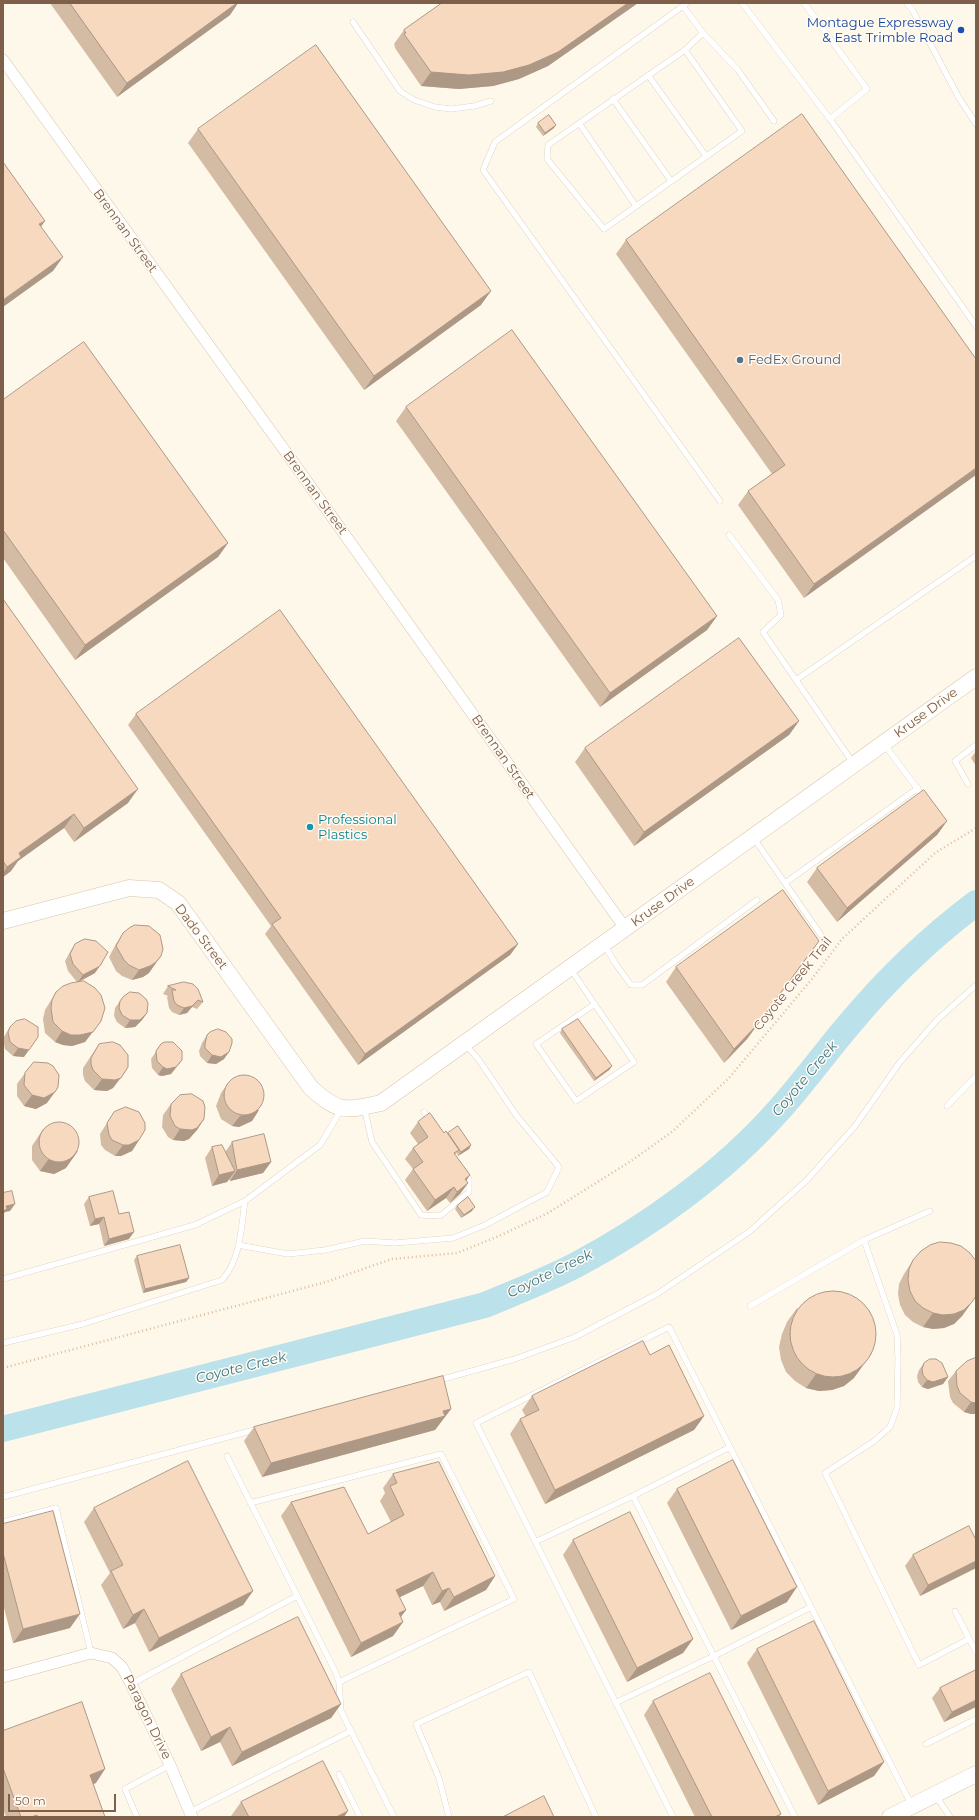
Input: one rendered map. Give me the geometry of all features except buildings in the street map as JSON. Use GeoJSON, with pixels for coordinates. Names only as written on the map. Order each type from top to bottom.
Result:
{"type":"FeatureCollection","features":[{"type":"Feature","properties":{"kind":"street","name":"Brennan Street"},"geometry":{"type":"LineString","coordinates":[[3,60],[310,486],[625,928]]}},
{"type":"Feature","properties":{"kind":"street","name":"Kruse Drive"},"geometry":{"type":"LineString","coordinates":[[343,1108],[352,1109],[381,1103],[976,678]]}},
{"type":"Feature","properties":{"kind":"street","name":"Dado Street"},"geometry":{"type":"LineString","coordinates":[[3,921],[128,888],[159,890],[178,903],[311,1088],[328,1103],[343,1108]]}},
{"type":"Feature","properties":{"kind":"street","name":"Paragon Drive"},"geometry":{"type":"LineString","coordinates":[[3,1677],[91,1653],[112,1658],[122,1667],[131,1684],[170,1765],[191,1815]]}},
{"type":"Feature","properties":{"kind":"street"},"geometry":{"type":"LineString","coordinates":[[890,1817],[976,1774]]}},
{"type":"Feature","properties":{"kind":"lane"},"geometry":{"type":"LineString","coordinates":[[742,3],[830,119],[976,326]]}},
{"type":"Feature","properties":{"kind":"lane"},"geometry":{"type":"LineString","coordinates":[[804,3],[867,89],[830,119]]}},
{"type":"Feature","properties":{"kind":"lane"},"geometry":{"type":"LineString","coordinates":[[907,3],[913,11],[958,98],[976,124]]}},
{"type":"Feature","properties":{"kind":"lane"},"geometry":{"type":"LineString","coordinates":[[720,501],[483,170],[495,142],[685,5],[703,33],[738,70],[774,121]]}},
{"type":"Feature","properties":{"kind":"lane"},"geometry":{"type":"LineString","coordinates":[[353,22],[400,91],[414,100],[435,107],[451,109],[474,106],[490,101]]}},
{"type":"Feature","properties":{"kind":"lane"},"geometry":{"type":"LineString","coordinates":[[685,50],[742,131],[604,229],[547,159],[548,145],[685,50],[703,33]]}},
{"type":"Feature","properties":{"kind":"lane"},"geometry":{"type":"LineString","coordinates":[[648,75],[706,156]]}},
{"type":"Feature","properties":{"kind":"lane"},"geometry":{"type":"LineString","coordinates":[[613,99],[671,181]]}},
{"type":"Feature","properties":{"kind":"lane"},"geometry":{"type":"LineString","coordinates":[[579,123],[636,206]]}},
{"type":"Feature","properties":{"kind":"lane"},"geometry":{"type":"LineString","coordinates":[[729,536],[778,600],[781,614],[762,632],[854,765]]}},
{"type":"Feature","properties":{"kind":"lane"},"geometry":{"type":"LineString","coordinates":[[796,680],[976,556]]}},
{"type":"Feature","properties":{"kind":"lane"},"geometry":{"type":"LineString","coordinates":[[884,744],[921,794]]}},
{"type":"Feature","properties":{"kind":"lane"},"geometry":{"type":"LineString","coordinates":[[968,784],[955,760],[976,745]]}},
{"type":"Feature","properties":{"kind":"lane"},"geometry":{"type":"LineString","coordinates":[[785,883],[918,788]]}},
{"type":"Feature","properties":{"kind":"lane"},"geometry":{"type":"LineString","coordinates":[[753,837],[821,935]]}},
{"type":"Feature","properties":{"kind":"lane"},"geometry":{"type":"LineString","coordinates":[[604,944],[630,985],[642,985],[757,900]]}},
{"type":"Feature","properties":{"kind":"lane"},"geometry":{"type":"LineString","coordinates":[[570,968],[595,1004],[634,1062],[576,1101],[536,1044],[595,1004]]}},
{"type":"Feature","properties":{"kind":"lane"},"geometry":{"type":"LineString","coordinates":[[431,1382],[515,1359],[575,1338],[657,1294],[749,1232],[807,1180],[855,1126],[900,1062],[937,1020],[976,985]]}},
{"type":"Feature","properties":{"kind":"lane"},"geometry":{"type":"LineString","coordinates":[[238,1245],[288,1254],[325,1250],[365,1241],[394,1242],[453,1238],[485,1225],[547,1192],[559,1168],[516,1115],[479,1060],[465,1043]]}},
{"type":"Feature","properties":{"kind":"lane"},"geometry":{"type":"LineString","coordinates":[[947,1106],[976,1076]]}},
{"type":"Feature","properties":{"kind":"lane"},"geometry":{"type":"LineString","coordinates":[[364,1107],[372,1142],[421,1215],[440,1216],[469,1192],[469,1179],[461,1167]]}},
{"type":"Feature","properties":{"kind":"lane"},"geometry":{"type":"LineString","coordinates":[[3,1279],[195,1225],[245,1201],[320,1145],[343,1108]]}},
{"type":"Feature","properties":{"kind":"lane"},"geometry":{"type":"LineString","coordinates":[[424,1112],[432,1124]]}},
{"type":"Feature","properties":{"kind":"lane"},"geometry":{"type":"LineString","coordinates":[[3,1343],[83,1324],[222,1280],[229,1271],[235,1259],[245,1201]]}},
{"type":"Feature","properties":{"kind":"lane"},"geometry":{"type":"LineString","coordinates":[[750,1306],[864,1240],[930,1211]]}},
{"type":"Feature","properties":{"kind":"lane"},"geometry":{"type":"LineString","coordinates":[[864,1240],[897,1335],[897,1408],[890,1427],[873,1442],[825,1473],[920,1665],[969,1639]]}},
{"type":"Feature","properties":{"kind":"lane"},"geometry":{"type":"LineString","coordinates":[[673,1817],[476,1423],[669,1327],[912,1806]]}},
{"type":"Feature","properties":{"kind":"lane"},"geometry":{"type":"LineString","coordinates":[[3,1497],[263,1427]]}},
{"type":"Feature","properties":{"kind":"lane"},"geometry":{"type":"LineString","coordinates":[[535,1542],[730,1447]]}},
{"type":"Feature","properties":{"kind":"lane"},"geometry":{"type":"LineString","coordinates":[[250,1503],[441,1454],[514,1599],[339,1682]]}},
{"type":"Feature","properties":{"kind":"lane"},"geometry":{"type":"LineString","coordinates":[[227,1456],[339,1682],[341,1711],[394,1817]]}},
{"type":"Feature","properties":{"kind":"lane"},"geometry":{"type":"LineString","coordinates":[[632,1496],[795,1817]]}},
{"type":"Feature","properties":{"kind":"lane"},"geometry":{"type":"LineString","coordinates":[[3,1522],[56,1508],[91,1653]]}},
{"type":"Feature","properties":{"kind":"lane"},"geometry":{"type":"LineString","coordinates":[[131,1684],[297,1596]]}},
{"type":"Feature","properties":{"kind":"lane"},"geometry":{"type":"LineString","coordinates":[[615,1703],[714,1656],[811,1607]]}},
{"type":"Feature","properties":{"kind":"lane"},"geometry":{"type":"LineString","coordinates":[[955,1611],[976,1652]]}},
{"type":"Feature","properties":{"kind":"lane"},"geometry":{"type":"LineString","coordinates":[[449,1817],[438,1778],[416,1724],[529,1672],[596,1817]]}},
{"type":"Feature","properties":{"kind":"lane"},"geometry":{"type":"LineString","coordinates":[[926,1744],[976,1719]]}},
{"type":"Feature","properties":{"kind":"lane"},"geometry":{"type":"LineString","coordinates":[[191,1815],[351,1731]]}},
{"type":"Feature","properties":{"kind":"lane"},"geometry":{"type":"LineString","coordinates":[[137,1817],[125,1789],[170,1765]]}},
{"type":"Feature","properties":{"kind":"lane"},"geometry":{"type":"LineString","coordinates":[[338,1774],[360,1817]]}},
{"type":"Feature","properties":{"kind":"lane"},"geometry":{"type":"LineString","coordinates":[[935,1794],[950,1817]]}},
{"type":"Feature","properties":{"kind":"path","name":"Coyote Creek Trail"},"geometry":{"type":"LineString","coordinates":[[631,1161],[673,1131],[729,1078],[807,985],[842,939],[935,853],[976,828]]}},
{"type":"Feature","properties":{"kind":"path"},"geometry":{"type":"LineString","coordinates":[[3,1368],[326,1282],[392,1259]]}},
{"type":"Feature","properties":{"kind":"waterway","name":"Coyote Creek"},"geometry":{"type":"LineString","coordinates":[[3,1429],[485,1305],[543,1281],[576,1265],[657,1216],[684,1197],[734,1155],[757,1134],[778,1111],[880,989],[926,944],[976,903]]}},
{"type":"Feature","properties":{"kind":"place","name":"Montague Expressway & East Trimble Road"},"geometry":{"type":"Point","coordinates":[961,30]}},
{"type":"Feature","properties":{"kind":"place","name":"FedEx Ground"},"geometry":{"type":"Point","coordinates":[740,360]}},
{"type":"Feature","properties":{"kind":"place","name":"Professional Plastics"},"geometry":{"type":"Point","coordinates":[310,827]}}]}
